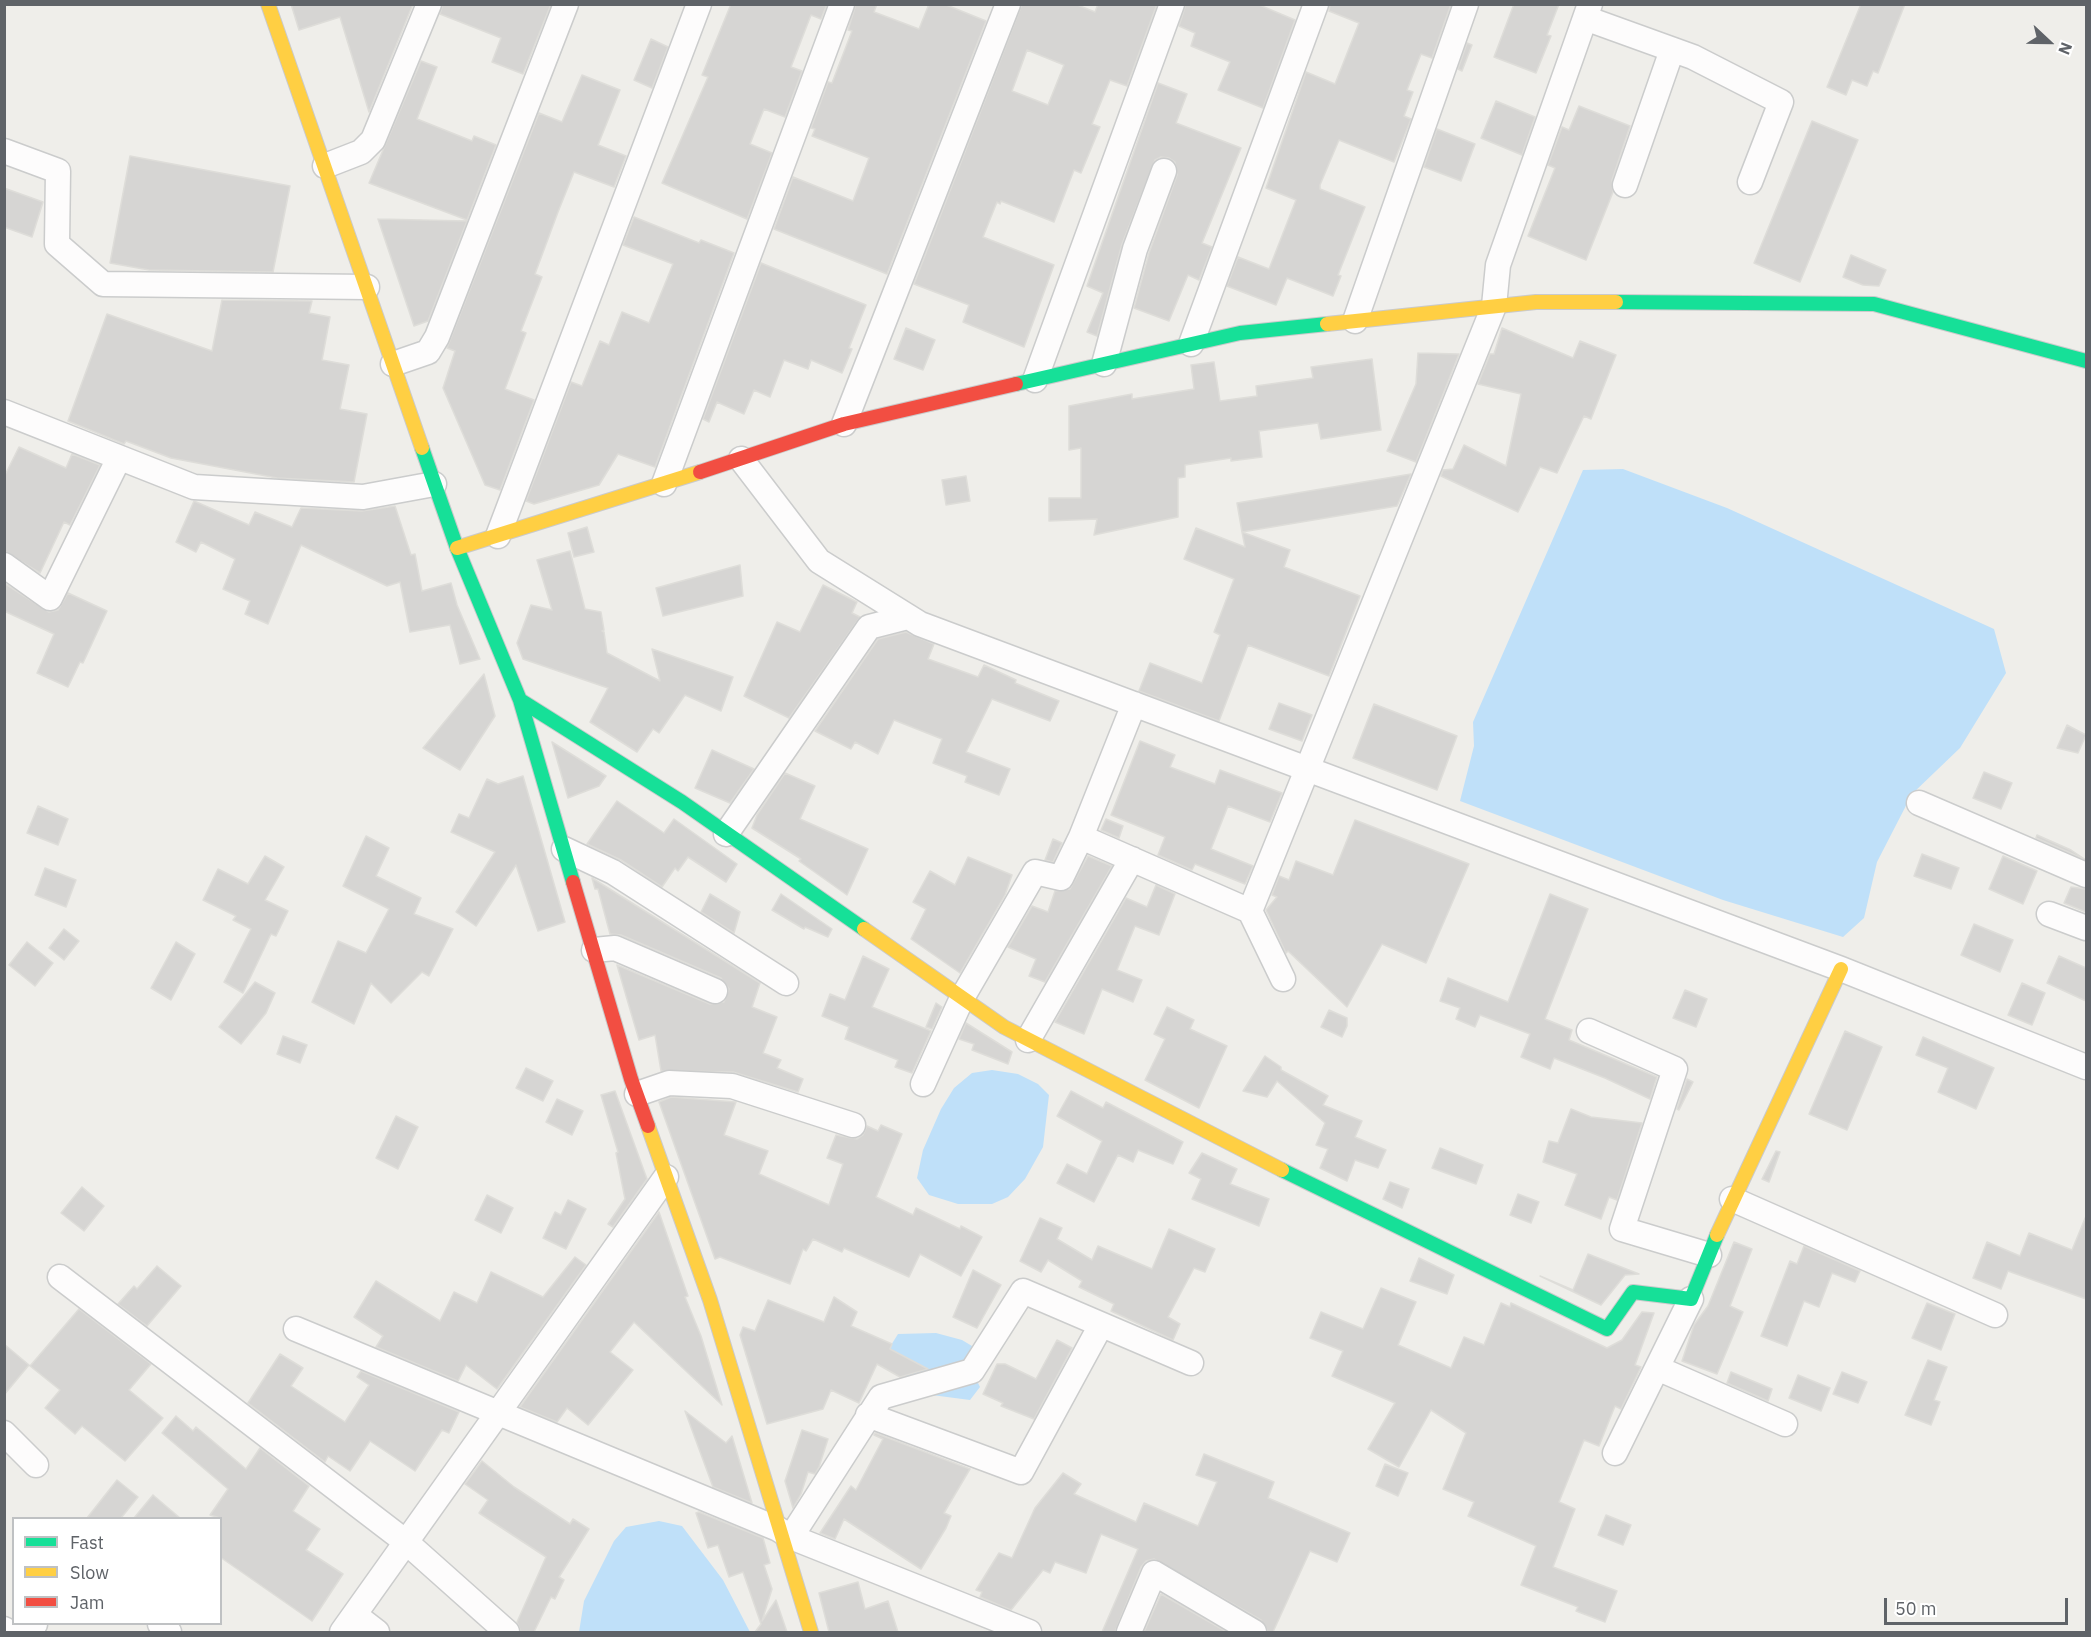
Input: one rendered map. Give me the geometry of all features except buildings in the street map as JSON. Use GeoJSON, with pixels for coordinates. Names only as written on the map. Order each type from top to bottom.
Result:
{"type":"FeatureCollection","features":[{"type":"Feature","properties":{"kind":"street"},"geometry":{"type":"LineString","coordinates":[[268,4],[457,548],[520,700],[637,1094],[710,1300],[785,1533],[811,1632]]}},
{"type":"Feature","properties":{"kind":"street"},"geometry":{"type":"LineString","coordinates":[[326,166],[361,152],[373,140],[429,4]]}},
{"type":"Feature","properties":{"kind":"street"},"geometry":{"type":"LineString","coordinates":[[393,364],[428,352],[437,337],[566,4]]}},
{"type":"Feature","properties":{"kind":"street"},"geometry":{"type":"LineString","coordinates":[[498,536],[699,4]]}},
{"type":"Feature","properties":{"kind":"street"},"geometry":{"type":"LineString","coordinates":[[664,484],[842,4]]}},
{"type":"Feature","properties":{"kind":"street"},"geometry":{"type":"LineString","coordinates":[[844,423],[1008,4]]}},
{"type":"Feature","properties":{"kind":"street"},"geometry":{"type":"LineString","coordinates":[[1035,380],[1172,4]]}},
{"type":"Feature","properties":{"kind":"street"},"geometry":{"type":"LineString","coordinates":[[1191,344],[1316,4]]}},
{"type":"Feature","properties":{"kind":"street"},"geometry":{"type":"LineString","coordinates":[[1355,321],[1466,4]]}},
{"type":"Feature","properties":{"kind":"street"},"geometry":{"type":"LineString","coordinates":[[1250,911],[1494,306],[1498,265],[1587,11],[1780,102],[1750,182]]}},
{"type":"Feature","properties":{"kind":"street"},"geometry":{"type":"LineString","coordinates":[[1624,185],[1672,50]]}},
{"type":"Feature","properties":{"kind":"street"},"geometry":{"type":"LineString","coordinates":[[4,151],[58,171],[57,244],[104,284],[367,287]]}},
{"type":"Feature","properties":{"kind":"street"},"geometry":{"type":"LineString","coordinates":[[1104,364],[1135,249],[1164,171]]}},
{"type":"Feature","properties":{"kind":"street"},"geometry":{"type":"LineString","coordinates":[[457,548],[664,484],[844,423],[1240,333],[1536,302],[1874,304],[2086,361]]}},
{"type":"Feature","properties":{"kind":"street"},"geometry":{"type":"LineString","coordinates":[[4,412],[194,487],[363,497],[434,484]]}},
{"type":"Feature","properties":{"kind":"street"},"geometry":{"type":"LineString","coordinates":[[4,565],[50,598],[119,458]]}},
{"type":"Feature","properties":{"kind":"street"},"geometry":{"type":"LineString","coordinates":[[741,459],[819,561],[908,617],[1308,770],[1841,969],[2086,1066]]}},
{"type":"Feature","properties":{"kind":"street"},"geometry":{"type":"LineString","coordinates":[[726,834],[869,627],[908,617]]}},
{"type":"Feature","properties":{"kind":"street"},"geometry":{"type":"LineString","coordinates":[[520,700],[726,834],[1004,1027],[1214,1137],[1607,1329],[1633,1292],[1691,1299]]}},
{"type":"Feature","properties":{"kind":"street"},"geometry":{"type":"LineString","coordinates":[[922,1084],[962,998],[1035,872],[1061,878],[1081,837],[1134,704]]}},
{"type":"Feature","properties":{"kind":"street"},"geometry":{"type":"LineString","coordinates":[[1919,803],[2086,875]]}},
{"type":"Feature","properties":{"kind":"street"},"geometry":{"type":"LineString","coordinates":[[1081,837],[1250,911],[1283,980]]}},
{"type":"Feature","properties":{"kind":"street"},"geometry":{"type":"LineString","coordinates":[[564,849],[613,872],[786,983]]}},
{"type":"Feature","properties":{"kind":"street"},"geometry":{"type":"LineString","coordinates":[[1028,1040],[1132,860]]}},
{"type":"Feature","properties":{"kind":"street"},"geometry":{"type":"LineString","coordinates":[[2049,914],[2086,928]]}},
{"type":"Feature","properties":{"kind":"street"},"geometry":{"type":"LineString","coordinates":[[594,950],[615,948],[715,991]]}},
{"type":"Feature","properties":{"kind":"street"},"geometry":{"type":"LineString","coordinates":[[1615,1453],[1691,1299],[1732,1199],[1841,969]]}},
{"type":"Feature","properties":{"kind":"street"},"geometry":{"type":"LineString","coordinates":[[1589,1031],[1675,1069],[1622,1229],[1709,1255]]}},
{"type":"Feature","properties":{"kind":"street"},"geometry":{"type":"LineString","coordinates":[[637,1094],[669,1083],[732,1086],[853,1125]]}},
{"type":"Feature","properties":{"kind":"street"},"geometry":{"type":"LineString","coordinates":[[377,1632],[349,1624],[666,1177]]}},
{"type":"Feature","properties":{"kind":"street"},"geometry":{"type":"LineString","coordinates":[[1732,1199],[1995,1315]]}},
{"type":"Feature","properties":{"kind":"street"},"geometry":{"type":"LineString","coordinates":[[60,1277],[406,1542],[507,1632]]}},
{"type":"Feature","properties":{"kind":"street"},"geometry":{"type":"LineString","coordinates":[[785,1533],[881,1397],[972,1371],[1023,1291],[1191,1364]]}},
{"type":"Feature","properties":{"kind":"street"},"geometry":{"type":"LineString","coordinates":[[868,1415],[1021,1472],[1101,1324]]}},
{"type":"Feature","properties":{"kind":"street"},"geometry":{"type":"LineString","coordinates":[[296,1329],[1029,1632]]}},
{"type":"Feature","properties":{"kind":"street"},"geometry":{"type":"LineString","coordinates":[[1657,1368],[1785,1424]]}},
{"type":"Feature","properties":{"kind":"street"},"geometry":{"type":"LineString","coordinates":[[4,1433],[36,1465]]}},
{"type":"Feature","properties":{"kind":"street"},"geometry":{"type":"LineString","coordinates":[[1129,1632],[1154,1573],[1254,1632]]}},
{"type":"Feature","properties":{"kind":"street"},"geometry":{"type":"LineString","coordinates":[[4,1629],[9,1632]]}},
{"type":"Feature","properties":{"kind":"water"},"geometry":{"type":"Polygon","coordinates":[[[1623,469],[1727,508],[1994,629],[2006,673],[1960,748],[1912,794],[1877,862],[1864,918],[1843,937],[1723,900],[1460,801],[1474,746],[1473,722],[1583,470],[1623,469]]]}},
{"type":"Feature","properties":{"kind":"water"},"geometry":{"type":"Polygon","coordinates":[[[992,1070],[1018,1074],[1038,1084],[1049,1095],[1043,1147],[1025,1179],[1008,1197],[992,1204],[958,1204],[929,1195],[917,1178],[923,1150],[941,1109],[954,1088],[972,1073],[992,1070]]]}},
{"type":"Feature","properties":{"kind":"water"},"geometry":{"type":"Polygon","coordinates":[[[936,1333],[962,1340],[982,1352],[972,1371],[980,1387],[970,1400],[924,1394],[899,1369],[888,1350],[898,1334],[936,1333]]]}},
{"type":"Feature","properties":{"kind":"water"},"geometry":{"type":"Polygon","coordinates":[[[659,1521],[682,1526],[723,1580],[750,1632],[579,1632],[584,1601],[614,1541],[626,1527],[659,1521]]]}},
{"type":"Feature","properties":{"kind":"traffic: fast"},"geometry":{"type":"LineString","coordinates":[[1616,302],[1874,304],[2086,361]]}},
{"type":"Feature","properties":{"kind":"traffic: fast"},"geometry":{"type":"LineString","coordinates":[[1016,384],[1240,333],[1327,324]]}},
{"type":"Feature","properties":{"kind":"traffic: fast"},"geometry":{"type":"LineString","coordinates":[[422,448],[457,548],[520,700],[573,882]]}},
{"type":"Feature","properties":{"kind":"traffic: fast"},"geometry":{"type":"LineString","coordinates":[[520,700],[682,802],[864,929]]}},
{"type":"Feature","properties":{"kind":"traffic: fast"},"geometry":{"type":"LineString","coordinates":[[1282,1170],[1607,1329],[1633,1292],[1691,1299],[1717,1235]]}},
{"type":"Feature","properties":{"kind":"traffic: slow"},"geometry":{"type":"LineString","coordinates":[[268,4],[422,448]]}},
{"type":"Feature","properties":{"kind":"traffic: slow"},"geometry":{"type":"LineString","coordinates":[[1327,324],[1536,302],[1616,302]]}},
{"type":"Feature","properties":{"kind":"traffic: slow"},"geometry":{"type":"LineString","coordinates":[[457,548],[700,472]]}},
{"type":"Feature","properties":{"kind":"traffic: slow"},"geometry":{"type":"LineString","coordinates":[[864,929],[1004,1027],[1282,1170]]}},
{"type":"Feature","properties":{"kind":"traffic: slow"},"geometry":{"type":"LineString","coordinates":[[1717,1235],[1841,969]]}},
{"type":"Feature","properties":{"kind":"traffic: slow"},"geometry":{"type":"LineString","coordinates":[[648,1126],[710,1300],[811,1632]]}},
{"type":"Feature","properties":{"kind":"traffic: jam"},"geometry":{"type":"LineString","coordinates":[[700,472],[844,424],[1016,384]]}},
{"type":"Feature","properties":{"kind":"traffic: jam"},"geometry":{"type":"LineString","coordinates":[[573,882],[631,1079],[648,1126]]}}]}
